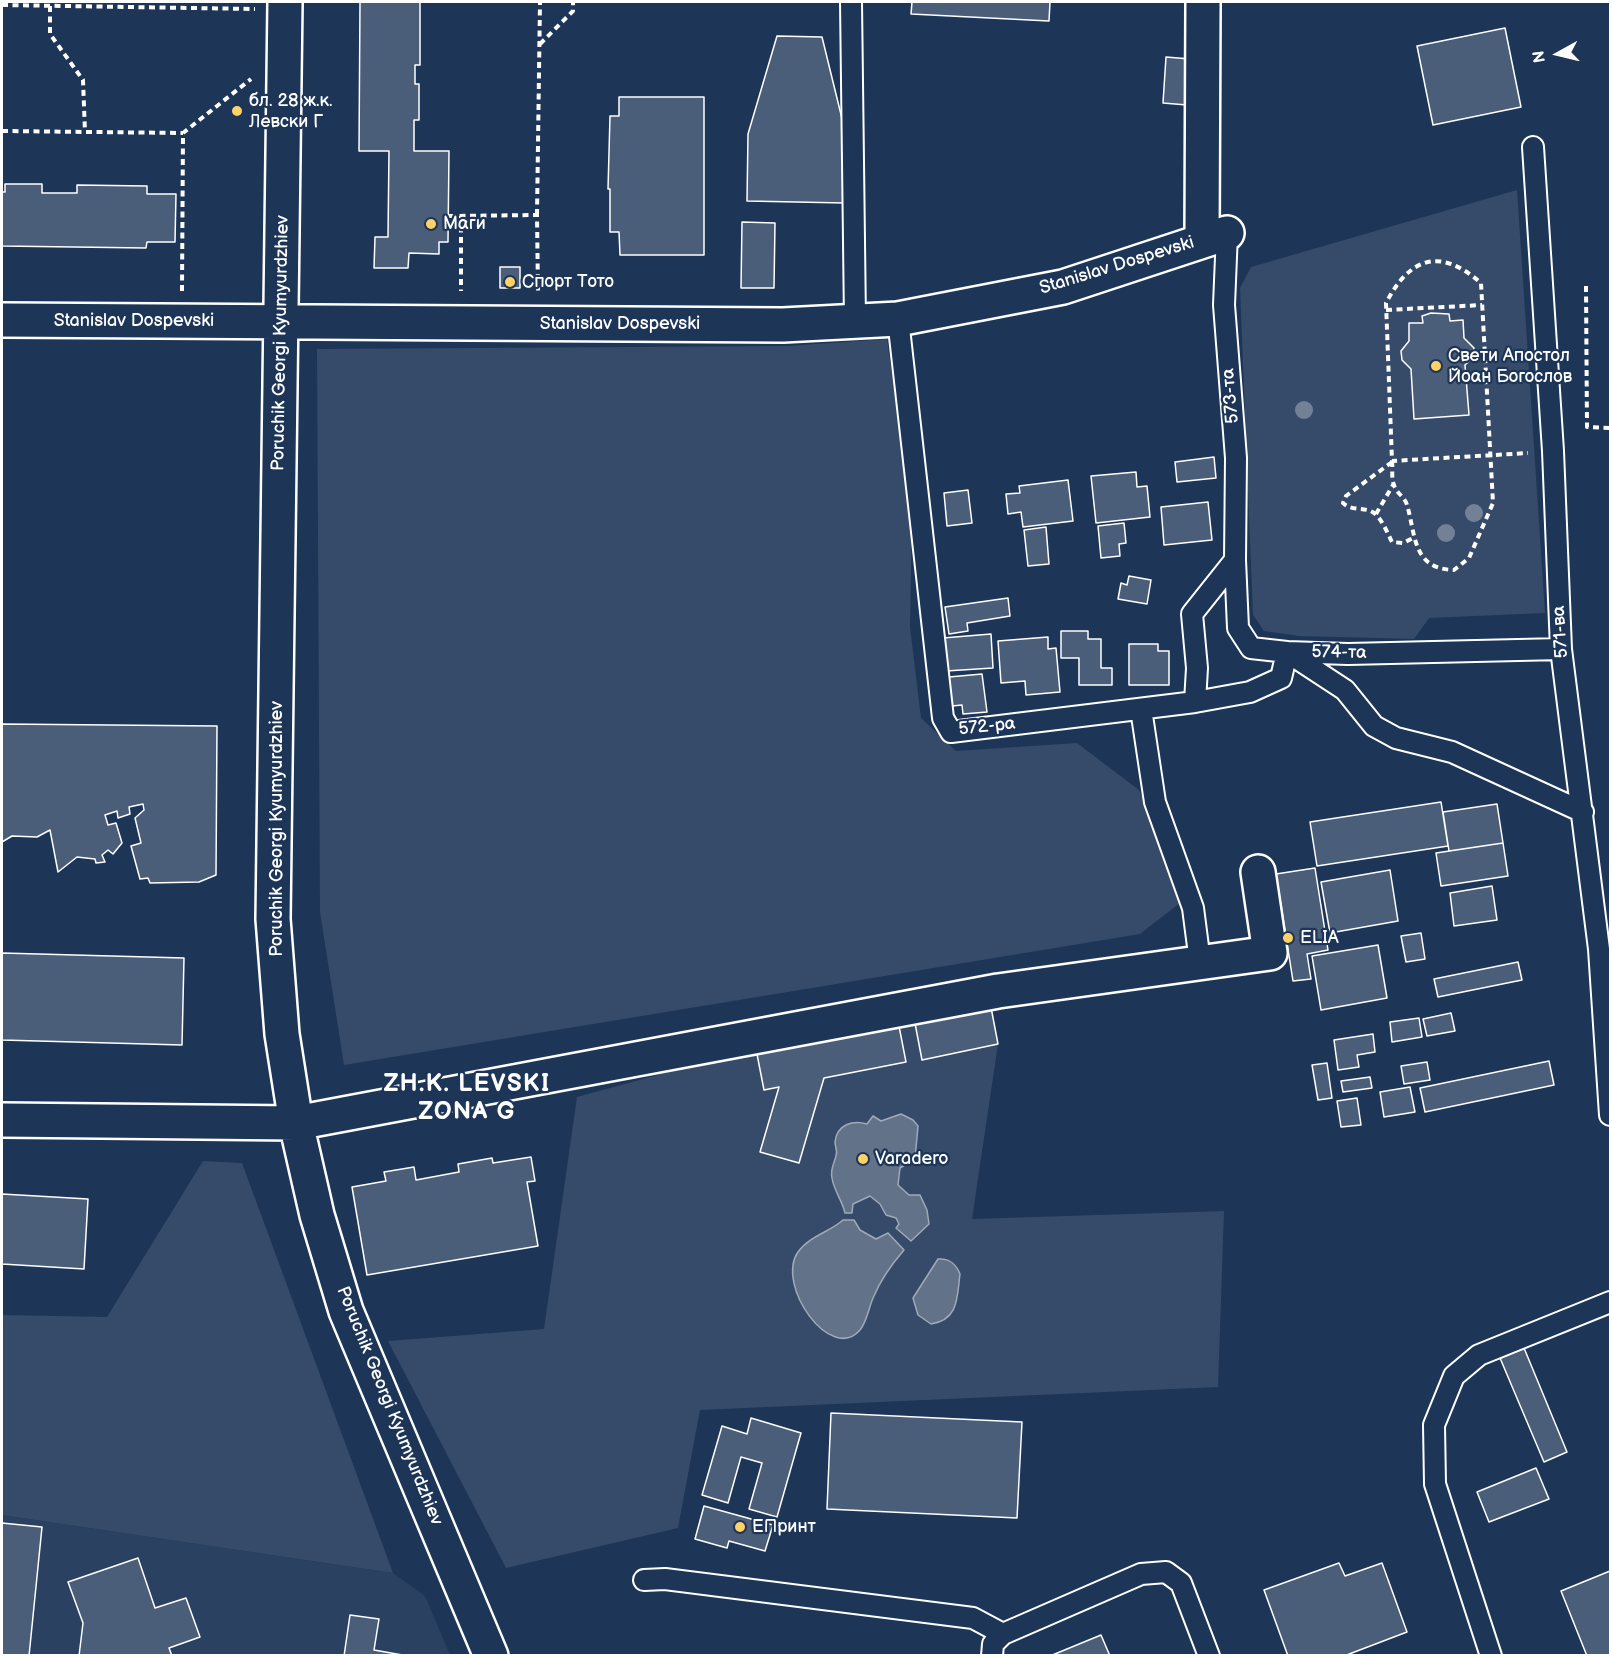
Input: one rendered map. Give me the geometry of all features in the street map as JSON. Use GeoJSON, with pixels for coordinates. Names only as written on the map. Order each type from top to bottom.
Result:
{"type":"FeatureCollection","features":[{"type":"Feature","properties":{"kind":"street"},"geometry":{"type":"LineString","coordinates":[[1203,2],[1214,236]]}},
{"type":"Feature","properties":{"kind":"street","name":"Poruchik Georgi Kyumyurdzhiev"},"geometry":{"type":"LineString","coordinates":[[285,5],[273,920],[282,1034],[296,1123],[317,1215],[346,1311],[491,1656]]}},
{"type":"Feature","properties":{"kind":"street","name":"Stanislav Dospevski"},"geometry":{"type":"LineString","coordinates":[[2,320],[783,325],[898,319],[1063,287],[1214,236]]}},
{"type":"Feature","properties":{"kind":"street"},"geometry":{"type":"LineString","coordinates":[[2,1120],[296,1123],[998,991],[1270,953],[1258,872]]}},
{"type":"Feature","properties":{"kind":"lane"},"geometry":{"type":"LineString","coordinates":[[851,2],[855,321]]}},
{"type":"Feature","properties":{"kind":"lane","name":"571-ва"},"geometry":{"type":"LineString","coordinates":[[1533,147],[1553,451],[1561,649],[1583,812],[1605,947],[1611,1115]]}},
{"type":"Feature","properties":{"kind":"lane","name":"573-та"},"geometry":{"type":"LineString","coordinates":[[1214,236],[1224,304],[1236,458],[1235,560],[1238,628],[1251,648],[1287,652]]}},
{"type":"Feature","properties":{"kind":"lane","name":"572-ра"},"geometry":{"type":"LineString","coordinates":[[898,319],[943,718],[946,726],[951,732],[1141,709]]}},
{"type":"Feature","properties":{"kind":"lane"},"geometry":{"type":"LineString","coordinates":[[1195,702],[1197,668],[1192,614],[1235,560]]}},
{"type":"Feature","properties":{"kind":"lane","name":"574-та"},"geometry":{"type":"LineString","coordinates":[[1141,709],[1250,692],[1281,678],[1287,652],[1348,654],[1561,649]]}},
{"type":"Feature","properties":{"kind":"lane"},"geometry":{"type":"LineString","coordinates":[[1287,652],[1345,690],[1374,726],[1396,738],[1452,752],[1583,812]]}},
{"type":"Feature","properties":{"kind":"lane"},"geometry":{"type":"LineString","coordinates":[[1141,709],[1155,802],[1193,908],[1200,962]]}},
{"type":"Feature","properties":{"kind":"lane"},"geometry":{"type":"LineString","coordinates":[[1491,1656],[1435,1484],[1434,1425],[1454,1376],[1479,1355],[1611,1302]]}},
{"type":"Feature","properties":{"kind":"lane"},"geometry":{"type":"LineString","coordinates":[[992,1656],[993,1644],[1003,1634],[1141,1574],[1166,1572],[1181,1582],[1209,1656]]}},
{"type":"Feature","properties":{"kind":"lane"},"geometry":{"type":"LineString","coordinates":[[644,1580],[665,1579],[973,1618],[1003,1634]]}},
{"type":"Feature","properties":{"kind":"path"},"geometry":{"type":"LineString","coordinates":[[539,324],[537,215],[540,2]]}},
{"type":"Feature","properties":{"kind":"path"},"geometry":{"type":"LineString","coordinates":[[539,44],[573,11],[573,2]]}},
{"type":"Feature","properties":{"kind":"path"},"geometry":{"type":"LineString","coordinates":[[2,5],[285,5]]}},
{"type":"Feature","properties":{"kind":"path"},"geometry":{"type":"LineString","coordinates":[[50,6],[50,34],[83,80],[85,132]]}},
{"type":"Feature","properties":{"kind":"path"},"geometry":{"type":"LineString","coordinates":[[2,131],[183,133],[243,85]]}},
{"type":"Feature","properties":{"kind":"path"},"geometry":{"type":"LineString","coordinates":[[182,321],[183,133]]}},
{"type":"Feature","properties":{"kind":"path"},"geometry":{"type":"LineString","coordinates":[[449,216],[537,215]]}},
{"type":"Feature","properties":{"kind":"path"},"geometry":{"type":"LineString","coordinates":[[461,216],[462,323]]}},
{"type":"Feature","properties":{"kind":"path"},"geometry":{"type":"LineString","coordinates":[[1445,262],[1464,268],[1481,283],[1493,503],[1469,558],[1454,570],[1439,570],[1423,557],[1413,538],[1407,503],[1394,485],[1386,310],[1386,303],[1398,280],[1418,264],[1445,262]]}},
{"type":"Feature","properties":{"kind":"path"},"geometry":{"type":"LineString","coordinates":[[1586,286],[1587,427],[1611,428]]}},
{"type":"Feature","properties":{"kind":"path"},"geometry":{"type":"LineString","coordinates":[[1386,310],[1482,305]]}},
{"type":"Feature","properties":{"kind":"path"},"geometry":{"type":"LineString","coordinates":[[1413,538],[1403,543],[1392,542],[1376,514],[1368,510],[1350,509],[1343,503],[1346,496],[1392,461],[1553,451]]}},
{"type":"Feature","properties":{"kind":"path"},"geometry":{"type":"LineString","coordinates":[[1376,514],[1394,485]]}},
{"type":"Feature","properties":{"kind":"shaded area"},"geometry":{"type":"Polygon","coordinates":[[[1517,190],[1545,613],[1429,618],[1414,639],[1299,636],[1264,631],[1253,615],[1240,288],[1251,267],[1517,190]]]}},
{"type":"Feature","properties":{"kind":"shaded area"},"geometry":{"type":"Polygon","coordinates":[[[887,339],[912,515],[910,627],[921,718],[956,751],[1077,743],[1139,790],[1189,896],[1140,934],[344,1065],[320,912],[317,349],[788,346],[887,339]]]}},
{"type":"Feature","properties":{"kind":"shaded area"},"geometry":{"type":"Polygon","coordinates":[[[990,1002],[998,1044],[972,1219],[1224,1211],[1218,1387],[700,1410],[678,1528],[506,1568],[388,1341],[544,1329],[577,1097],[731,1055],[990,1002]]]}},
{"type":"Feature","properties":{"kind":"shaded area"},"geometry":{"type":"Polygon","coordinates":[[[901,1114],[913,1120],[918,1126],[915,1159],[900,1168],[898,1185],[909,1195],[920,1195],[927,1210],[929,1224],[911,1241],[896,1228],[899,1224],[896,1218],[886,1215],[880,1204],[870,1196],[853,1204],[852,1213],[845,1213],[834,1187],[832,1175],[837,1154],[836,1136],[842,1127],[851,1123],[867,1124],[873,1116],[881,1121],[901,1114]]]}},
{"type":"Feature","properties":{"kind":"shaded area"},"geometry":{"type":"Polygon","coordinates":[[[203,1161],[242,1163],[393,1573],[2,1515],[2,1315],[107,1317],[203,1161]]]}},
{"type":"Feature","properties":{"kind":"shaded area"},"geometry":{"type":"Polygon","coordinates":[[[843,1220],[854,1220],[860,1230],[876,1239],[888,1233],[904,1250],[880,1284],[862,1327],[848,1338],[835,1337],[822,1329],[810,1316],[800,1300],[794,1283],[793,1266],[798,1252],[803,1247],[843,1220]]]}},
{"type":"Feature","properties":{"kind":"shaded area"},"geometry":{"type":"Polygon","coordinates":[[[938,1259],[952,1262],[960,1274],[957,1299],[952,1312],[940,1322],[931,1324],[918,1315],[913,1298],[938,1259]]]}},
{"type":"Feature","properties":{"kind":"shaded area"},"geometry":{"type":"Polygon","coordinates":[[[2,1515],[393,1573],[425,1596],[450,1655],[2,1655],[2,1515]]]}},
{"type":"Feature","properties":{"kind":"building"},"geometry":{"type":"Polygon","coordinates":[[[360,2],[420,2],[420,65],[415,65],[415,84],[419,84],[419,120],[414,120],[414,151],[449,151],[448,242],[439,242],[439,254],[409,253],[408,268],[374,268],[375,237],[388,237],[389,151],[359,151],[360,2]]]}},
{"type":"Feature","properties":{"kind":"building"},"geometry":{"type":"Polygon","coordinates":[[[912,2],[1050,2],[1049,21],[911,14],[912,2]]]}},
{"type":"Feature","properties":{"kind":"building"},"geometry":{"type":"Polygon","coordinates":[[[1505,28],[1521,107],[1433,125],[1417,46],[1505,28]]]}},
{"type":"Feature","properties":{"kind":"building"},"geometry":{"type":"Polygon","coordinates":[[[777,36],[822,37],[846,135],[845,203],[747,201],[748,134],[777,36]]]}},
{"type":"Feature","properties":{"kind":"building"},"geometry":{"type":"Polygon","coordinates":[[[1166,57],[1190,59],[1187,105],[1163,103],[1166,57]]]}},
{"type":"Feature","properties":{"kind":"building"},"geometry":{"type":"Polygon","coordinates":[[[619,97],[704,97],[704,255],[620,255],[619,232],[610,232],[610,189],[608,189],[610,116],[619,116],[619,97]]]}},
{"type":"Feature","properties":{"kind":"building"},"geometry":{"type":"Polygon","coordinates":[[[5,184],[42,184],[42,193],[77,193],[77,185],[147,186],[147,194],[176,194],[175,242],[147,242],[146,248],[2,246],[2,192],[5,192],[5,184]]]}},
{"type":"Feature","properties":{"kind":"building"},"geometry":{"type":"Polygon","coordinates":[[[742,222],[775,223],[774,288],[741,288],[742,222]]]}},
{"type":"Feature","properties":{"kind":"building"},"geometry":{"type":"Polygon","coordinates":[[[500,267],[520,267],[520,288],[500,288],[500,267]]]}},
{"type":"Feature","properties":{"kind":"building","name":"Свети Апостол Йоан Богослов"},"geometry":{"type":"Polygon","coordinates":[[[1431,313],[1449,314],[1450,321],[1463,320],[1464,338],[1474,348],[1472,358],[1465,365],[1469,415],[1414,419],[1411,369],[1402,360],[1401,351],[1409,341],[1409,323],[1423,323],[1422,316],[1431,313]]]}},
{"type":"Feature","properties":{"kind":"building"},"geometry":{"type":"Polygon","coordinates":[[[1214,457],[1216,478],[1177,482],[1175,462],[1214,457]]]}},
{"type":"Feature","properties":{"kind":"building"},"geometry":{"type":"Polygon","coordinates":[[[1136,472],[1137,487],[1147,486],[1150,517],[1096,523],[1091,476],[1136,472]]]}},
{"type":"Feature","properties":{"kind":"building"},"geometry":{"type":"Polygon","coordinates":[[[1068,480],[1073,521],[1023,527],[1021,512],[1008,514],[1006,494],[1020,493],[1019,486],[1068,480]]]}},
{"type":"Feature","properties":{"kind":"building"},"geometry":{"type":"Polygon","coordinates":[[[968,490],[972,523],[947,526],[944,493],[968,490]]]}},
{"type":"Feature","properties":{"kind":"building"},"geometry":{"type":"Polygon","coordinates":[[[1208,502],[1212,540],[1164,545],[1161,507],[1208,502]]]}},
{"type":"Feature","properties":{"kind":"building"},"geometry":{"type":"Polygon","coordinates":[[[1124,523],[1126,543],[1119,544],[1120,556],[1101,558],[1098,526],[1124,523]]]}},
{"type":"Feature","properties":{"kind":"building"},"geometry":{"type":"Polygon","coordinates":[[[1046,527],[1049,564],[1028,566],[1024,530],[1046,527]]]}},
{"type":"Feature","properties":{"kind":"building"},"geometry":{"type":"Polygon","coordinates":[[[1129,576],[1151,580],[1147,604],[1118,599],[1121,583],[1127,585],[1129,576]]]}},
{"type":"Feature","properties":{"kind":"building"},"geometry":{"type":"Polygon","coordinates":[[[1008,598],[1010,616],[967,623],[968,631],[949,634],[945,607],[1008,598]]]}},
{"type":"Feature","properties":{"kind":"building"},"geometry":{"type":"Polygon","coordinates":[[[1061,631],[1088,631],[1088,639],[1101,639],[1101,668],[1112,668],[1112,685],[1079,685],[1079,658],[1061,658],[1061,631]]]}},
{"type":"Feature","properties":{"kind":"building"},"geometry":{"type":"Polygon","coordinates":[[[991,634],[993,668],[946,671],[943,638],[991,634]]]}},
{"type":"Feature","properties":{"kind":"building"},"geometry":{"type":"Polygon","coordinates":[[[1048,637],[1048,649],[1056,648],[1060,692],[1026,695],[1025,681],[1001,683],[998,641],[1048,637]]]}},
{"type":"Feature","properties":{"kind":"building"},"geometry":{"type":"Polygon","coordinates":[[[1129,644],[1158,644],[1158,651],[1169,651],[1169,685],[1129,685],[1129,644]]]}},
{"type":"Feature","properties":{"kind":"building"},"geometry":{"type":"Polygon","coordinates":[[[982,674],[987,712],[963,714],[962,705],[952,706],[949,677],[982,674]]]}},
{"type":"Feature","properties":{"kind":"building"},"geometry":{"type":"Polygon","coordinates":[[[2,724],[217,726],[216,875],[199,882],[150,883],[148,878],[140,879],[131,846],[141,843],[135,818],[144,810],[143,804],[129,807],[130,814],[118,818],[117,811],[105,815],[108,825],[116,823],[122,843],[113,854],[108,850],[102,855],[105,862],[96,863],[95,859],[77,857],[58,872],[50,830],[37,837],[12,836],[2,842],[2,724]]]}},
{"type":"Feature","properties":{"kind":"building"},"geometry":{"type":"Polygon","coordinates":[[[1441,802],[1448,846],[1317,866],[1310,822],[1441,802]]]}},
{"type":"Feature","properties":{"kind":"building"},"geometry":{"type":"Polygon","coordinates":[[[1497,804],[1503,843],[1449,851],[1443,812],[1497,804]]]}},
{"type":"Feature","properties":{"kind":"building"},"geometry":{"type":"Polygon","coordinates":[[[1503,843],[1508,876],[1441,886],[1436,853],[1503,843]]]}},
{"type":"Feature","properties":{"kind":"building"},"geometry":{"type":"Polygon","coordinates":[[[1315,868],[1328,950],[1307,954],[1311,979],[1293,981],[1276,874],[1315,868]]]}},
{"type":"Feature","properties":{"kind":"building"},"geometry":{"type":"Polygon","coordinates":[[[1390,870],[1398,921],[1330,933],[1321,882],[1390,870]]]}},
{"type":"Feature","properties":{"kind":"building"},"geometry":{"type":"Polygon","coordinates":[[[1492,886],[1497,920],[1454,926],[1450,893],[1492,886]]]}},
{"type":"Feature","properties":{"kind":"building"},"geometry":{"type":"Polygon","coordinates":[[[1421,933],[1425,959],[1406,962],[1401,936],[1421,933]]]}},
{"type":"Feature","properties":{"kind":"building"},"geometry":{"type":"Polygon","coordinates":[[[1378,945],[1387,998],[1321,1010],[1312,956],[1378,945]]]}},
{"type":"Feature","properties":{"kind":"building"},"geometry":{"type":"Polygon","coordinates":[[[2,953],[184,958],[182,1045],[2,1040],[2,953]]]}},
{"type":"Feature","properties":{"kind":"building"},"geometry":{"type":"Polygon","coordinates":[[[1518,962],[1522,980],[1438,997],[1434,979],[1518,962]]]}},
{"type":"Feature","properties":{"kind":"building"},"geometry":{"type":"Polygon","coordinates":[[[990,1002],[998,1044],[922,1060],[914,1018],[990,1002]]]}},
{"type":"Feature","properties":{"kind":"building"},"geometry":{"type":"Polygon","coordinates":[[[1451,1013],[1455,1031],[1427,1036],[1423,1019],[1451,1013]]]}},
{"type":"Feature","properties":{"kind":"building"},"geometry":{"type":"Polygon","coordinates":[[[1419,1018],[1422,1037],[1392,1042],[1390,1022],[1419,1018]]]}},
{"type":"Feature","properties":{"kind":"building"},"geometry":{"type":"Polygon","coordinates":[[[898,1021],[906,1062],[824,1078],[799,1163],[760,1152],[779,1087],[764,1090],[756,1049],[898,1021]]]}},
{"type":"Feature","properties":{"kind":"building"},"geometry":{"type":"Polygon","coordinates":[[[1373,1034],[1375,1052],[1357,1055],[1359,1067],[1338,1070],[1334,1040],[1373,1034]]]}},
{"type":"Feature","properties":{"kind":"building"},"geometry":{"type":"Polygon","coordinates":[[[1549,1061],[1554,1085],[1425,1112],[1420,1088],[1549,1061]]]}},
{"type":"Feature","properties":{"kind":"building"},"geometry":{"type":"Polygon","coordinates":[[[1427,1062],[1430,1080],[1404,1084],[1401,1066],[1427,1062]]]}},
{"type":"Feature","properties":{"kind":"building"},"geometry":{"type":"Polygon","coordinates":[[[1327,1063],[1332,1098],[1318,1100],[1312,1065],[1327,1063]]]}},
{"type":"Feature","properties":{"kind":"building"},"geometry":{"type":"Polygon","coordinates":[[[1370,1077],[1372,1088],[1343,1092],[1341,1081],[1370,1077]]]}},
{"type":"Feature","properties":{"kind":"building"},"geometry":{"type":"Polygon","coordinates":[[[1410,1087],[1415,1112],[1384,1117],[1380,1092],[1410,1087]]]}},
{"type":"Feature","properties":{"kind":"building"},"geometry":{"type":"Polygon","coordinates":[[[1357,1098],[1361,1125],[1341,1127],[1337,1101],[1357,1098]]]}},
{"type":"Feature","properties":{"kind":"building"},"geometry":{"type":"Polygon","coordinates":[[[531,1157],[535,1181],[527,1182],[538,1246],[367,1275],[352,1187],[386,1181],[384,1172],[414,1167],[416,1180],[459,1172],[458,1164],[492,1158],[493,1163],[531,1157]]]}},
{"type":"Feature","properties":{"kind":"building"},"geometry":{"type":"Polygon","coordinates":[[[2,1194],[88,1199],[84,1269],[2,1264],[2,1194]]]}},
{"type":"Feature","properties":{"kind":"building"},"geometry":{"type":"Polygon","coordinates":[[[1524,1348],[1567,1452],[1544,1462],[1500,1358],[1524,1348]]]}},
{"type":"Feature","properties":{"kind":"building"},"geometry":{"type":"Polygon","coordinates":[[[831,1413],[1022,1422],[1017,1518],[827,1509],[831,1413]]]}},
{"type":"Feature","properties":{"kind":"building"},"geometry":{"type":"Polygon","coordinates":[[[751,1418],[801,1433],[777,1517],[749,1509],[762,1463],[741,1457],[728,1503],[702,1495],[722,1426],[747,1434],[751,1418]]]}},
{"type":"Feature","properties":{"kind":"building"},"geometry":{"type":"Polygon","coordinates":[[[1536,1468],[1549,1499],[1489,1522],[1477,1492],[1536,1468]]]}},
{"type":"Feature","properties":{"kind":"building"},"geometry":{"type":"Polygon","coordinates":[[[704,1506],[773,1525],[765,1551],[729,1541],[727,1548],[695,1539],[704,1506]]]}},
{"type":"Feature","properties":{"kind":"building"},"geometry":{"type":"Polygon","coordinates":[[[2,1523],[42,1527],[29,1656],[2,1656],[2,1523]]]}},
{"type":"Feature","properties":{"kind":"building"},"geometry":{"type":"Polygon","coordinates":[[[138,1558],[155,1608],[186,1598],[200,1637],[169,1648],[172,1656],[79,1656],[83,1623],[68,1582],[138,1558]]]}},
{"type":"Feature","properties":{"kind":"building"},"geometry":{"type":"Polygon","coordinates":[[[1339,1563],[1345,1576],[1382,1563],[1407,1632],[1344,1656],[1288,1656],[1264,1590],[1339,1563]]]}},
{"type":"Feature","properties":{"kind":"building"},"geometry":{"type":"Polygon","coordinates":[[[1610,1571],[1610,1656],[1587,1656],[1561,1591],[1610,1571]]]}},
{"type":"Feature","properties":{"kind":"building"},"geometry":{"type":"Polygon","coordinates":[[[350,1615],[379,1619],[374,1650],[408,1656],[344,1656],[350,1615]]]}},
{"type":"Feature","properties":{"kind":"building"},"geometry":{"type":"Polygon","coordinates":[[[1101,1635],[1110,1656],[1050,1656],[1101,1635]]]}},
{"type":"Feature","properties":{"kind":"place","name":"бл. 28 ж.к. Левски Г"},"geometry":{"type":"Point","coordinates":[237,111]}},
{"type":"Feature","properties":{"kind":"place","name":"Маги"},"geometry":{"type":"Point","coordinates":[431,224]}},
{"type":"Feature","properties":{"kind":"place","name":"Спорт Тото"},"geometry":{"type":"Point","coordinates":[510,282]}},
{"type":"Feature","properties":{"kind":"place","name":"Свети Апостол Йоан Богослов"},"geometry":{"type":"Point","coordinates":[1436,366]}},
{"type":"Feature","properties":{"kind":"place","name":"ELIA"},"geometry":{"type":"Point","coordinates":[1288,938]}},
{"type":"Feature","properties":{"kind":"place","name":"Varadero"},"geometry":{"type":"Point","coordinates":[863,1159]}},
{"type":"Feature","properties":{"kind":"place","name":"ЕПринт"},"geometry":{"type":"Point","coordinates":[740,1527]}},
{"type":"Feature","properties":{"kind":"district","name":"ZH.K. LEVSKI ZONA G"},"geometry":{"type":"Point","coordinates":[467,1099]}}]}
